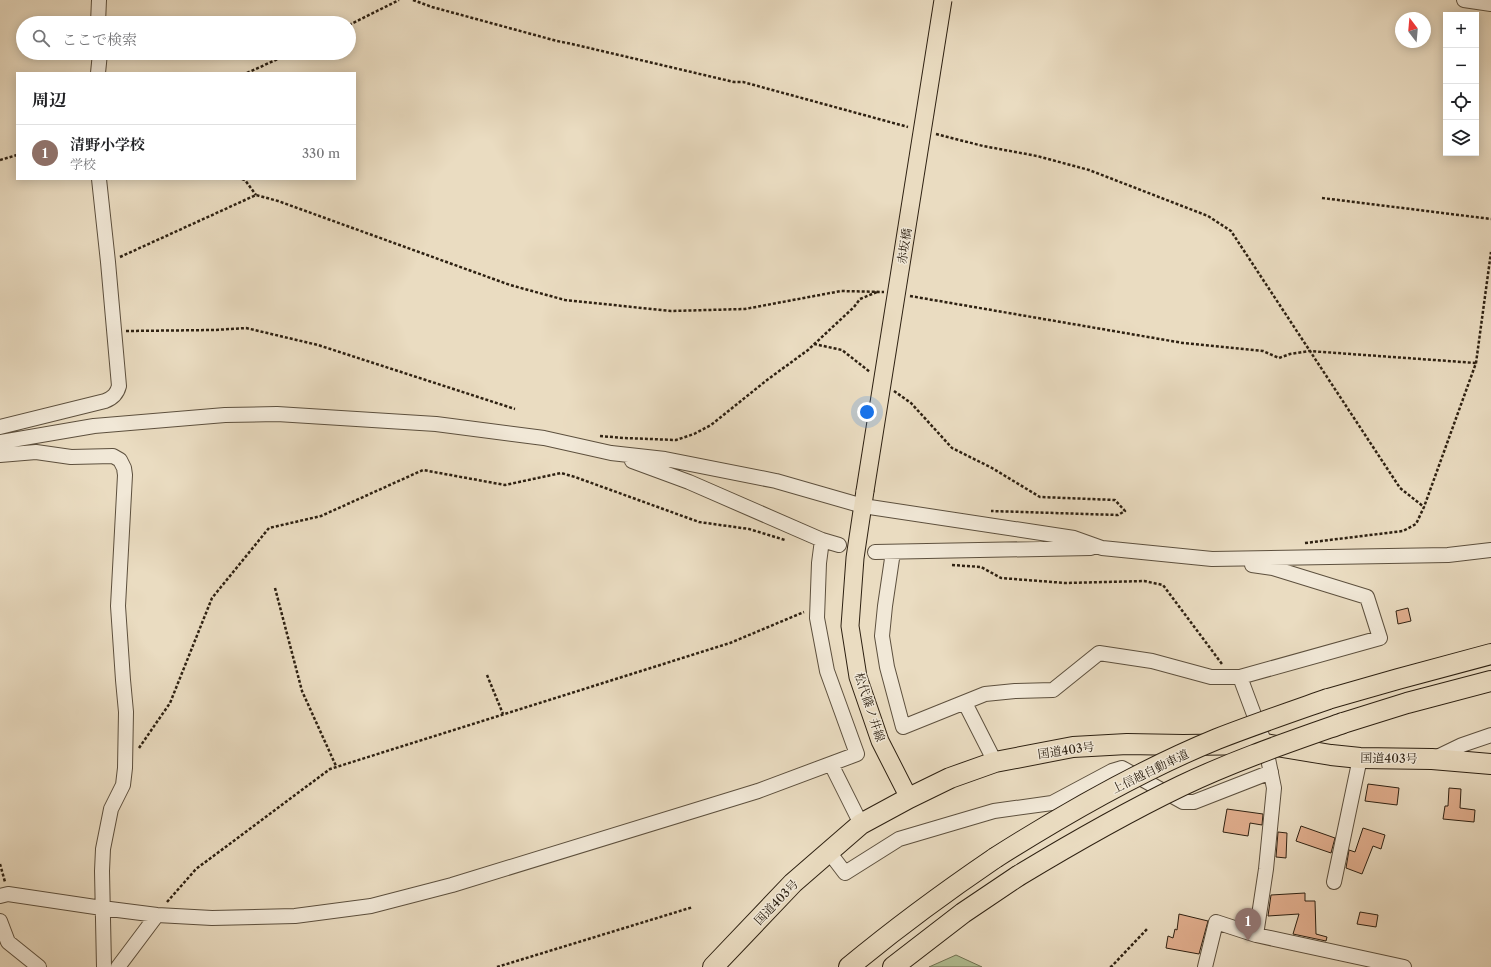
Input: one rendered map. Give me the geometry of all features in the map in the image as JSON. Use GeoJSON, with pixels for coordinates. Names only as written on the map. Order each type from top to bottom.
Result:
{"type":"FeatureCollection","features":[{"type":"Feature","properties":{"kind":"highway","name":"上信越自動車道"},"geometry":{"type":"LineString","coordinates":[[849,967],[894,930],[995,858],[1049,824],[1100,795],[1153,768],[1216,740],[1328,699],[1491,654]]}},
{"type":"Feature","properties":{"kind":"highway"},"geometry":{"type":"LineString","coordinates":[[893,967],[963,913],[1018,876],[1072,843],[1125,814],[1182,786],[1236,762],[1343,723],[1407,703],[1491,681]]}},
{"type":"Feature","properties":{"kind":"highway","name":"国道403号"},"geometry":{"type":"LineString","coordinates":[[713,967],[793,883],[861,824],[950,778],[995,762],[1073,747],[1127,744],[1265,744],[1331,755],[1360,758],[1432,759],[1491,764]]}},
{"type":"Feature","properties":{"kind":"main road","name":"赤坂橋"},"geometry":{"type":"LineString","coordinates":[[864,499],[943,0]]}},
{"type":"Feature","properties":{"kind":"main road","name":"松代篠ノ井線"},"geometry":{"type":"LineString","coordinates":[[864,499],[855,558],[850,626],[858,677],[880,741],[909,798]]}},
{"type":"Feature","properties":{"kind":"street"},"geometry":{"type":"LineString","coordinates":[[98,16],[99,0]]}},
{"type":"Feature","properties":{"kind":"street"},"geometry":{"type":"LineString","coordinates":[[1464,0],[1491,4]]}},
{"type":"Feature","properties":{"kind":"street"},"geometry":{"type":"LineString","coordinates":[[98,72],[99,60]]}},
{"type":"Feature","properties":{"kind":"street"},"geometry":{"type":"LineString","coordinates":[[0,427],[105,401],[114,396],[118,386],[108,262],[99,180]]}},
{"type":"Feature","properties":{"kind":"street"},"geometry":{"type":"LineString","coordinates":[[0,442],[94,426],[224,415],[277,414],[436,424],[544,438],[611,453],[665,459],[864,499],[1074,538],[1102,548]]}},
{"type":"Feature","properties":{"kind":"street"},"geometry":{"type":"LineString","coordinates":[[0,455],[36,452],[71,457],[113,456],[120,460],[124,468],[125,475],[118,606],[126,712],[126,768],[123,785],[111,809],[103,849],[102,908],[104,967]]}},
{"type":"Feature","properties":{"kind":"street"},"geometry":{"type":"LineString","coordinates":[[611,453],[689,482],[822,540],[839,545]]}},
{"type":"Feature","properties":{"kind":"street"},"geometry":{"type":"LineString","coordinates":[[4,895],[156,915],[212,918],[295,916],[371,906],[452,885],[758,791],[857,754],[827,671],[817,618],[819,563],[822,540]]}},
{"type":"Feature","properties":{"kind":"street"},"geometry":{"type":"LineString","coordinates":[[875,552],[1102,548],[1212,559],[1273,568],[1367,597],[1380,638],[1236,677],[1211,677],[1152,661],[1100,653],[1053,690],[1015,691],[985,694],[903,727],[887,667],[882,636],[893,552]]}},
{"type":"Feature","properties":{"kind":"street"},"geometry":{"type":"LineString","coordinates":[[1212,559],[1448,555],[1491,550]]}},
{"type":"Feature","properties":{"kind":"street"},"geometry":{"type":"LineString","coordinates":[[1236,677],[1265,744],[1274,788],[1266,869],[1256,935]]}},
{"type":"Feature","properties":{"kind":"street"},"geometry":{"type":"LineString","coordinates":[[965,703],[995,762]]}},
{"type":"Feature","properties":{"kind":"street"},"geometry":{"type":"LineString","coordinates":[[1432,759],[1462,744],[1491,735]]}},
{"type":"Feature","properties":{"kind":"street"},"geometry":{"type":"LineString","coordinates":[[1334,882],[1360,758]]}},
{"type":"Feature","properties":{"kind":"street"},"geometry":{"type":"LineString","coordinates":[[831,764],[861,824]]}},
{"type":"Feature","properties":{"kind":"street"},"geometry":{"type":"LineString","coordinates":[[829,852],[845,873],[899,839],[994,812],[1052,803],[1112,771],[1122,768],[1183,802],[1194,802],[1271,772]]}},
{"type":"Feature","properties":{"kind":"street"},"geometry":{"type":"LineString","coordinates":[[118,967],[156,915]]}},
{"type":"Feature","properties":{"kind":"street"},"geometry":{"type":"LineString","coordinates":[[0,921],[8,942],[39,967]]}},
{"type":"Feature","properties":{"kind":"street"},"geometry":{"type":"LineString","coordinates":[[1205,967],[1216,922],[1256,935],[1404,967]]}},
{"type":"Feature","properties":{"kind":"path"},"geometry":{"type":"LineString","coordinates":[[356,22],[399,0]]}},
{"type":"Feature","properties":{"kind":"path"},"geometry":{"type":"LineString","coordinates":[[414,0],[432,8],[557,41],[734,82],[743,82],[915,129]]}},
{"type":"Feature","properties":{"kind":"path"},"geometry":{"type":"LineString","coordinates":[[249,72],[276,60]]}},
{"type":"Feature","properties":{"kind":"path"},"geometry":{"type":"LineString","coordinates":[[930,133],[983,146],[1037,156],[1089,170],[1208,216],[1231,231],[1400,488],[1424,507]]}},
{"type":"Feature","properties":{"kind":"path"},"geometry":{"type":"LineString","coordinates":[[0,160],[16,155]]}},
{"type":"Feature","properties":{"kind":"path"},"geometry":{"type":"LineString","coordinates":[[245,180],[256,195],[278,201],[510,285],[565,300],[678,311],[746,309],[841,291],[887,292]]}},
{"type":"Feature","properties":{"kind":"path"},"geometry":{"type":"LineString","coordinates":[[108,262],[256,195]]}},
{"type":"Feature","properties":{"kind":"path"},"geometry":{"type":"LineString","coordinates":[[1322,198],[1491,219]]}},
{"type":"Feature","properties":{"kind":"path"},"geometry":{"type":"LineString","coordinates":[[1302,544],[1403,531],[1416,524],[1424,507],[1476,363],[1491,252]]}},
{"type":"Feature","properties":{"kind":"path"},"geometry":{"type":"LineString","coordinates":[[594,435],[676,440],[694,434],[711,425],[814,344],[854,307],[860,299],[879,291]]}},
{"type":"Feature","properties":{"kind":"path"},"geometry":{"type":"LineString","coordinates":[[903,295],[1183,343],[1263,351],[1279,358],[1290,354],[1309,351],[1476,363]]}},
{"type":"Feature","properties":{"kind":"path"},"geometry":{"type":"LineString","coordinates":[[114,334],[125,331],[215,330],[246,328],[318,345],[515,409]]}},
{"type":"Feature","properties":{"kind":"path"},"geometry":{"type":"LineString","coordinates":[[814,344],[842,350],[873,374]]}},
{"type":"Feature","properties":{"kind":"path"},"geometry":{"type":"LineString","coordinates":[[892,389],[910,403],[952,448],[992,468],[1040,497],[1115,500],[1125,511],[1118,515],[990,511]]}},
{"type":"Feature","properties":{"kind":"path"},"geometry":{"type":"LineString","coordinates":[[139,749],[170,703],[212,598],[269,528],[322,516],[422,470],[505,485],[561,473],[699,522],[749,529],[792,542]]}},
{"type":"Feature","properties":{"kind":"path"},"geometry":{"type":"LineString","coordinates":[[951,565],[981,567],[1001,578],[1065,583],[1144,581],[1162,585],[1236,677]]}},
{"type":"Feature","properties":{"kind":"path"},"geometry":{"type":"LineString","coordinates":[[275,588],[302,691],[336,766]]}},
{"type":"Feature","properties":{"kind":"path"},"geometry":{"type":"LineString","coordinates":[[156,915],[196,869],[336,766],[730,643],[817,606]]}},
{"type":"Feature","properties":{"kind":"path"},"geometry":{"type":"LineString","coordinates":[[487,675],[503,714]]}},
{"type":"Feature","properties":{"kind":"path"},"geometry":{"type":"LineString","coordinates":[[0,864],[4,895]]}},
{"type":"Feature","properties":{"kind":"path"},"geometry":{"type":"LineString","coordinates":[[497,967],[693,907]]}},
{"type":"Feature","properties":{"kind":"path"},"geometry":{"type":"LineString","coordinates":[[1110,967],[1148,928]]}},
{"type":"Feature","properties":{"kind":"green space"},"geometry":{"type":"Polygon","coordinates":[[[956,955],[982,967],[929,967],[956,955]]]}},
{"type":"Feature","properties":{"kind":"building"},"geometry":{"type":"Polygon","coordinates":[[[1408,608],[1411,621],[1398,624],[1396,611],[1408,608]]]}},
{"type":"Feature","properties":{"kind":"building"},"geometry":{"type":"Polygon","coordinates":[[[1368,784],[1399,788],[1397,805],[1365,801],[1368,784]]]}},
{"type":"Feature","properties":{"kind":"building"},"geometry":{"type":"Polygon","coordinates":[[[1449,788],[1461,789],[1460,808],[1475,810],[1474,822],[1443,819],[1445,806],[1448,806],[1449,788]]]}},
{"type":"Feature","properties":{"kind":"building"},"geometry":{"type":"Polygon","coordinates":[[[1227,809],[1263,814],[1262,825],[1250,823],[1248,836],[1223,832],[1227,809]]]}},
{"type":"Feature","properties":{"kind":"building"},"geometry":{"type":"Polygon","coordinates":[[[1301,826],[1335,838],[1331,853],[1296,841],[1301,826]]]}},
{"type":"Feature","properties":{"kind":"building"},"geometry":{"type":"Polygon","coordinates":[[[1363,828],[1385,835],[1381,849],[1373,846],[1362,874],[1346,868],[1349,850],[1355,852],[1363,828]]]}},
{"type":"Feature","properties":{"kind":"building"},"geometry":{"type":"Polygon","coordinates":[[[1278,832],[1287,833],[1286,858],[1276,857],[1278,832]]]}},
{"type":"Feature","properties":{"kind":"building"},"geometry":{"type":"Polygon","coordinates":[[[1305,893],[1305,901],[1315,901],[1316,934],[1327,937],[1326,941],[1293,934],[1299,914],[1268,916],[1271,895],[1305,893]]]}},
{"type":"Feature","properties":{"kind":"building"},"geometry":{"type":"Polygon","coordinates":[[[1360,912],[1378,915],[1376,927],[1357,924],[1360,912]]]}},
{"type":"Feature","properties":{"kind":"building"},"geometry":{"type":"Polygon","coordinates":[[[1179,914],[1208,921],[1199,954],[1166,948],[1168,936],[1173,938],[1175,929],[1177,930],[1179,914]]]}},
{"type":"Feature","properties":{"kind":"place","name":"清野小学校"},"geometry":{"type":"Point","coordinates":[1248,941]}}]}
